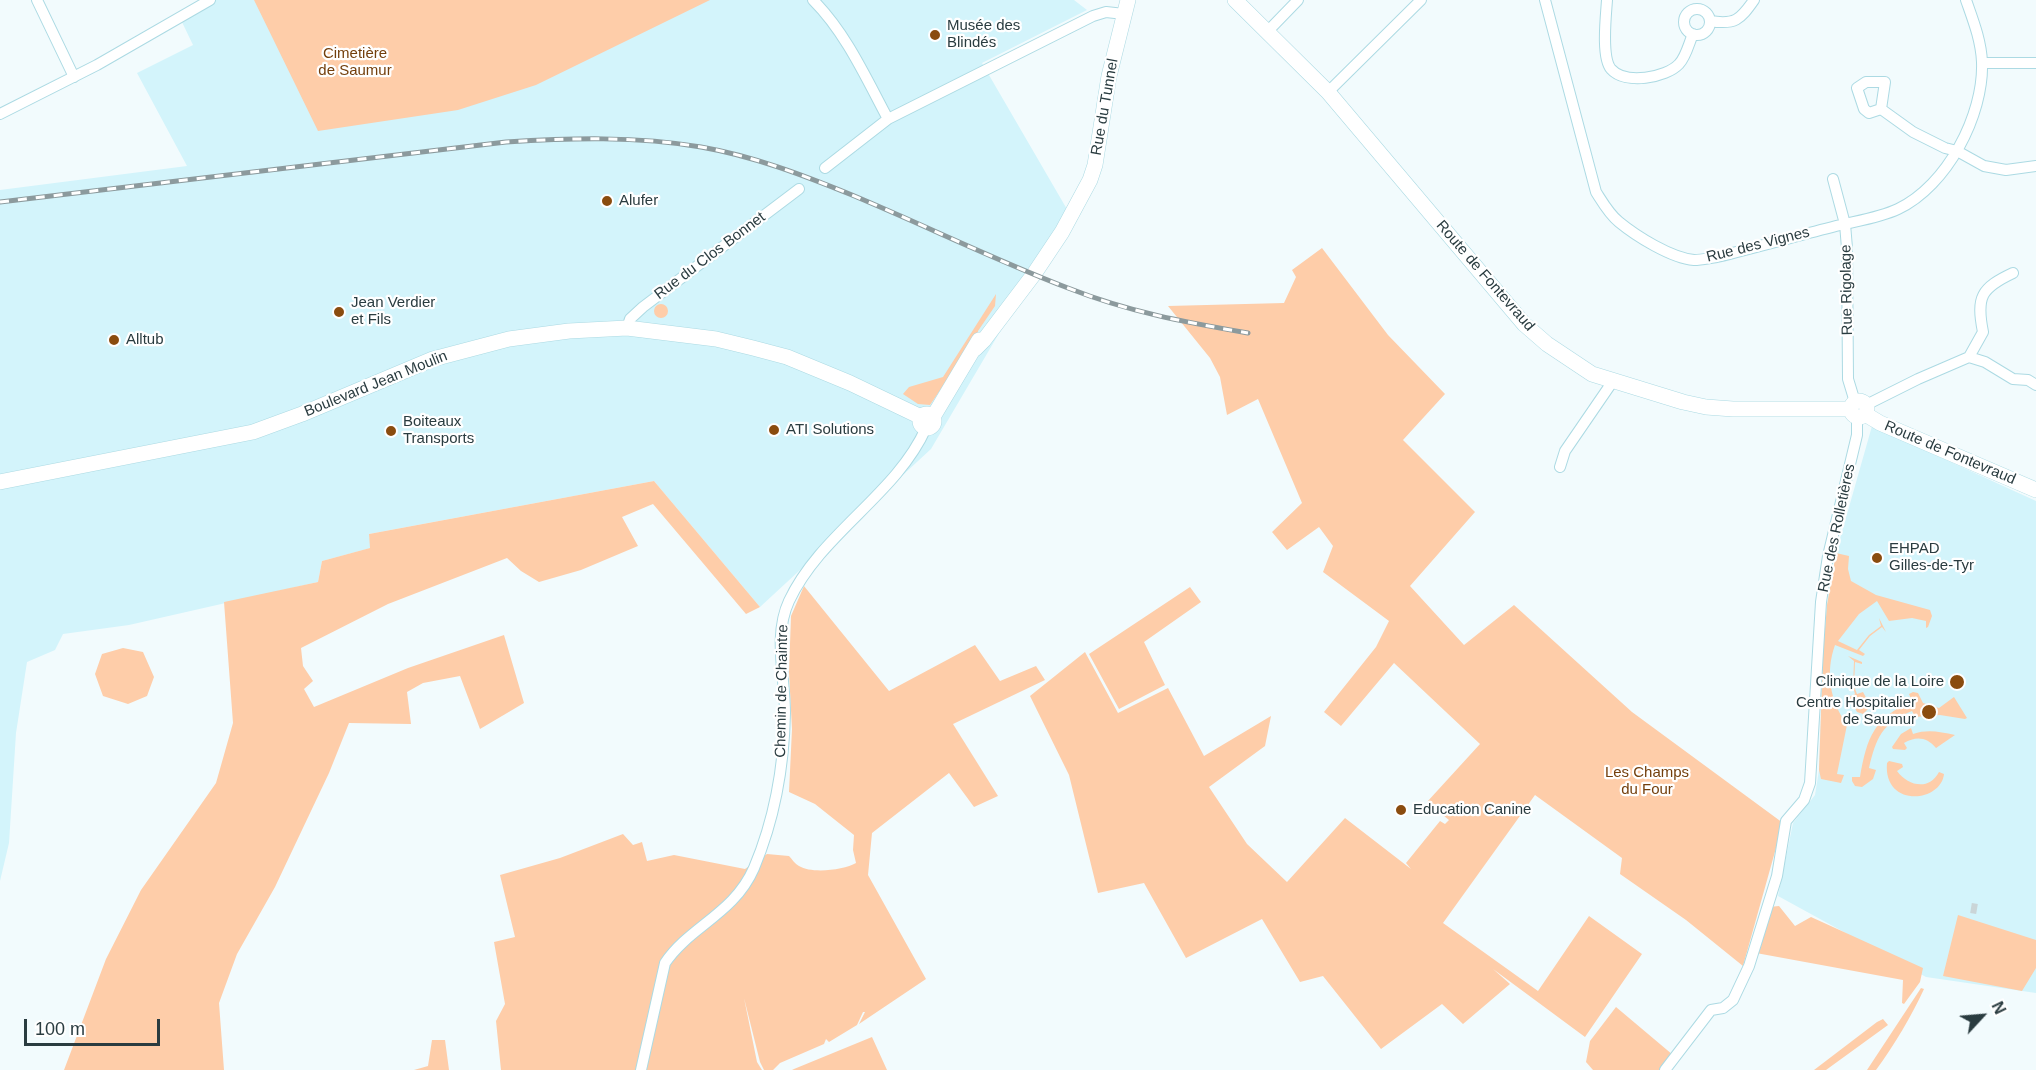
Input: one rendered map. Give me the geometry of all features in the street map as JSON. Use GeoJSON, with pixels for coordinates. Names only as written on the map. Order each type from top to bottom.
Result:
{"type":"FeatureCollection","features":[{"type":"Feature","properties":{"kind":"street"},"geometry":{"type":"LineString","coordinates":[[37,0],[74,77]]}},
{"type":"Feature","properties":{"kind":"street"},"geometry":{"type":"LineString","coordinates":[[0,114],[74,77],[210,0]]}},
{"type":"Feature","properties":{"kind":"street"},"geometry":{"type":"LineString","coordinates":[[813,0],[826,13],[851,51],[888,119]]}},
{"type":"Feature","properties":{"kind":"street","name":"Route de Fontevraud"},"geometry":{"type":"LineString","coordinates":[[1235,0],[1328,92],[1524,324],[1547,344],[1583,369],[1613,381],[1706,407],[1859,409],[1880,423],[2036,490]]}},
{"type":"Feature","properties":{"kind":"street"},"geometry":{"type":"LineString","coordinates":[[1267,32],[1298,0]]}},
{"type":"Feature","properties":{"kind":"street"},"geometry":{"type":"LineString","coordinates":[[1328,92],[1421,0]]}},
{"type":"Feature","properties":{"kind":"street","name":"Rue des Vignes"},"geometry":{"type":"LineString","coordinates":[[1545,0],[1596,192],[1619,223],[1658,247],[1693,260],[1717,257],[1896,210],[1914,200],[1934,182],[1957,151],[1977,104],[1980,89],[1982,63],[1979,40],[1966,0]]}},
{"type":"Feature","properties":{"kind":"street"},"geometry":{"type":"LineString","coordinates":[[1607,0],[1606,57],[1611,68],[1622,77],[1638,80],[1669,71],[1680,63],[1693,34]]}},
{"type":"Feature","properties":{"kind":"street"},"geometry":{"type":"LineString","coordinates":[[1693,34],[1684,26],[1684,17],[1697,4],[1710,21],[1727,24],[1735,21],[1754,0]]}},
{"type":"Feature","properties":{"kind":"street"},"geometry":{"type":"LineString","coordinates":[[825,168],[888,119],[1093,16],[1126,7]]}},
{"type":"Feature","properties":{"kind":"street","name":"Rue du Tunnel"},"geometry":{"type":"LineString","coordinates":[[927,420],[975,349],[1034,274],[1062,232],[1090,180],[1095,165],[1109,76],[1126,7]]}},
{"type":"Feature","properties":{"kind":"street"},"geometry":{"type":"LineString","coordinates":[[1693,34],[1705,32],[1710,21]]}},
{"type":"Feature","properties":{"kind":"street"},"geometry":{"type":"LineString","coordinates":[[1982,63],[2036,63]]}},
{"type":"Feature","properties":{"kind":"street"},"geometry":{"type":"LineString","coordinates":[[1881,109],[1913,132],[1945,148],[1957,151],[1984,166],[2006,170],[2036,166]]}},
{"type":"Feature","properties":{"kind":"street","name":"Rue Rigolage"},"geometry":{"type":"LineString","coordinates":[[1833,178],[1845,224],[1847,248],[1848,379],[1859,409]]}},
{"type":"Feature","properties":{"kind":"street","name":"Rue du Clos Bonnet"},"geometry":{"type":"LineString","coordinates":[[627,328],[630,319],[643,307],[799,189]]}},
{"type":"Feature","properties":{"kind":"street"},"geometry":{"type":"LineString","coordinates":[[1859,409],[1974,353],[1983,332],[1978,310],[1980,300],[1994,282],[2013,273]]}},
{"type":"Feature","properties":{"kind":"street","name":"Boulevard Jean Moulin"},"geometry":{"type":"LineString","coordinates":[[0,482],[253,432],[433,359],[508,339],[569,331],[627,328],[716,339],[787,357],[850,383],[927,420]]}},
{"type":"Feature","properties":{"kind":"street"},"geometry":{"type":"LineString","coordinates":[[1974,353],[2013,379],[2028,381],[2036,385]]}},
{"type":"Feature","properties":{"kind":"street"},"geometry":{"type":"LineString","coordinates":[[1560,467],[1565,451],[1613,381]]}},
{"type":"Feature","properties":{"kind":"street","name":"Rue des Rolletières"},"geometry":{"type":"LineString","coordinates":[[1665,1070],[1711,1010],[1723,1008],[1733,1000],[1749,966],[1777,876],[1786,820],[1804,800],[1810,783],[1821,602],[1828,556],[1857,435],[1859,409]]}},
{"type":"Feature","properties":{"kind":"street","name":"Chemin de Chaintre"},"geometry":{"type":"LineString","coordinates":[[641,1070],[665,963],[672,952],[714,918],[740,892],[754,866],[768,826],[778,790],[784,751],[782,632],[783,617],[789,602],[811,565],[831,541],[904,465],[920,442],[927,420]]}},
{"type":"Feature","properties":{"kind":"shaded area"},"geometry":{"type":"Polygon","coordinates":[[[215,0],[1074,0],[1087,10],[982,63],[1075,223],[1018,301],[931,449],[760,607],[654,481],[369,534],[371,548],[322,561],[318,582],[129,625],[63,634],[55,650],[27,662],[16,733],[9,843],[0,881],[0,190],[187,166],[137,73],[193,45],[181,20],[215,0]]]}},
{"type":"Feature","properties":{"kind":"shaded area","name":"Centre Hospitalier de Saumur"},"geometry":{"type":"Polygon","coordinates":[[[1872,426],[2036,501],[2036,993],[1926,977],[1778,896],[1793,823],[1815,795],[1819,770],[1827,605],[1836,553],[1872,426]]]}},
{"type":"Feature","properties":{"kind":"green space","name":"Cimetière de Saumur"},"geometry":{"type":"Polygon","coordinates":[[[254,0],[710,0],[536,85],[458,110],[318,131],[254,0]]]}},
{"type":"Feature","properties":{"kind":"green space","name":"Les Champs du Four"},"geometry":{"type":"Polygon","coordinates":[[[1322,248],[1388,335],[1445,394],[1403,440],[1475,512],[1410,586],[1464,645],[1514,605],[1632,712],[1783,823],[1743,966],[1686,920],[1620,874],[1622,858],[1535,795],[1443,923],[1538,991],[1589,916],[1642,954],[1585,1037],[1493,969],[1510,984],[1463,1024],[1442,1004],[1381,1049],[1323,976],[1300,982],[1262,919],[1186,958],[1144,883],[1098,893],[1069,775],[1030,696],[1085,652],[1118,713],[1168,688],[1204,756],[1271,716],[1265,746],[1209,787],[1247,844],[1287,882],[1345,818],[1411,869],[1406,863],[1440,821],[1445,824],[1449,820],[1427,802],[1480,744],[1394,663],[1341,726],[1324,712],[1376,647],[1389,621],[1323,572],[1333,546],[1319,527],[1287,550],[1272,532],[1302,503],[1258,399],[1227,415],[1220,377],[1210,358],[1168,306],[1284,303],[1296,277],[1292,270],[1322,248]]]}},
{"type":"Feature","properties":{"kind":"green space"},"geometry":{"type":"Polygon","coordinates":[[[996,294],[995,306],[930,405],[918,404],[903,394],[909,387],[943,377],[996,294]]]}},
{"type":"Feature","properties":{"kind":"green space"},"geometry":{"type":"Polygon","coordinates":[[[661,304],[666,306],[668,311],[666,316],[661,318],[656,316],[654,311],[656,306],[661,304]]]}},
{"type":"Feature","properties":{"kind":"green space"},"geometry":{"type":"Polygon","coordinates":[[[654,481],[760,607],[746,614],[653,504],[622,517],[638,546],[581,570],[539,582],[521,571],[507,558],[388,604],[301,648],[303,666],[313,681],[304,689],[314,707],[408,668],[504,635],[524,703],[480,729],[460,676],[423,683],[407,692],[411,724],[349,723],[329,773],[275,887],[237,954],[219,1003],[224,1070],[64,1070],[106,959],[141,890],[216,783],[233,723],[224,602],[318,582],[322,561],[370,548],[369,534],[654,481]]]}},
{"type":"Feature","properties":{"kind":"green space"},"geometry":{"type":"Polygon","coordinates":[[[1836,553],[1849,556],[1848,569],[1851,581],[1876,595],[1930,610],[1932,616],[1926,628],[1926,621],[1912,618],[1889,621],[1877,601],[1859,614],[1838,641],[1857,650],[1869,635],[1881,626],[1879,618],[1886,632],[1882,627],[1870,636],[1859,650],[1865,654],[1863,656],[1835,645],[1830,666],[1831,686],[1833,697],[1847,725],[1837,774],[1844,775],[1841,783],[1821,779],[1819,770],[1823,653],[1827,605],[1836,553]]]}},
{"type":"Feature","properties":{"kind":"green space"},"geometry":{"type":"Polygon","coordinates":[[[804,586],[889,691],[975,645],[1000,681],[1036,666],[1045,680],[953,724],[998,796],[974,807],[949,773],[872,833],[868,875],[926,979],[859,1024],[865,1012],[863,1012],[857,1025],[829,1042],[826,1039],[824,1044],[780,1063],[773,1070],[764,1070],[760,1062],[744,998],[757,1062],[762,1070],[501,1070],[496,1021],[505,1004],[494,942],[515,937],[500,875],[560,858],[623,834],[633,845],[642,842],[647,861],[674,855],[745,869],[767,854],[789,856],[798,865],[812,870],[836,869],[856,863],[853,850],[854,835],[815,804],[789,792],[792,729],[789,672],[791,616],[804,586]]]}},
{"type":"Feature","properties":{"kind":"green space"},"geometry":{"type":"Polygon","coordinates":[[[1190,587],[1201,602],[1144,642],[1165,685],[1119,709],[1089,654],[1190,587]]]}},
{"type":"Feature","properties":{"kind":"green space"},"geometry":{"type":"Polygon","coordinates":[[[123,648],[143,652],[154,677],[147,696],[128,704],[103,696],[95,674],[102,654],[123,648]]]}},
{"type":"Feature","properties":{"kind":"green space"},"geometry":{"type":"Polygon","coordinates":[[[1848,656],[1862,662],[1862,664],[1855,662],[1854,686],[1857,694],[1863,692],[1869,703],[1869,708],[1863,714],[1857,712],[1849,697],[1855,694],[1853,687],[1854,661],[1848,656]]]}},
{"type":"Feature","properties":{"kind":"green space"},"geometry":{"type":"Polygon","coordinates":[[[1918,693],[1923,703],[1939,708],[1954,697],[1967,718],[1940,715],[1915,717],[1912,711],[1902,716],[1887,726],[1874,748],[1869,768],[1876,770],[1873,779],[1862,787],[1855,786],[1852,777],[1860,777],[1874,730],[1889,714],[1912,701],[1909,694],[1918,693]]]}},
{"type":"Feature","properties":{"kind":"green space"},"geometry":{"type":"Polygon","coordinates":[[[1911,728],[1913,734],[1929,731],[1955,735],[1936,748],[1925,740],[1913,739],[1904,743],[1907,748],[1905,750],[1893,749],[1892,747],[1901,734],[1911,728]]]}},
{"type":"Feature","properties":{"kind":"green space"},"geometry":{"type":"Polygon","coordinates":[[[1889,761],[1902,764],[1903,767],[1897,771],[1912,783],[1930,782],[1939,772],[1944,774],[1941,784],[1924,795],[1902,794],[1894,788],[1888,778],[1887,763],[1889,761]]]}},
{"type":"Feature","properties":{"kind":"green space"},"geometry":{"type":"Polygon","coordinates":[[[1779,906],[1795,926],[1811,917],[1923,968],[1920,982],[1904,1004],[1902,1003],[1903,980],[1756,953],[1769,907],[1779,906]]]}},
{"type":"Feature","properties":{"kind":"green space"},"geometry":{"type":"Polygon","coordinates":[[[1958,915],[2036,940],[2036,968],[2022,991],[1943,976],[1958,915]]]}},
{"type":"Feature","properties":{"kind":"green space"},"geometry":{"type":"Polygon","coordinates":[[[1921,988],[1924,989],[1890,1050],[1876,1070],[1867,1070],[1921,988]]]}},
{"type":"Feature","properties":{"kind":"green space"},"geometry":{"type":"Polygon","coordinates":[[[1616,1007],[1673,1055],[1660,1070],[1593,1070],[1586,1062],[1590,1041],[1616,1007]]]}},
{"type":"Feature","properties":{"kind":"green space"},"geometry":{"type":"Polygon","coordinates":[[[1883,1019],[1888,1025],[1826,1070],[1814,1070],[1877,1022],[1883,1019]]]}},
{"type":"Feature","properties":{"kind":"green space"},"geometry":{"type":"Polygon","coordinates":[[[872,1037],[887,1070],[792,1070],[794,1069],[872,1037]]]}},
{"type":"Feature","properties":{"kind":"green space"},"geometry":{"type":"Polygon","coordinates":[[[432,1040],[445,1040],[449,1070],[414,1070],[428,1066],[432,1040]]]}},
{"type":"Feature","properties":{"kind":"tunnel"},"geometry":{"type":"LineString","coordinates":[[1971,908],[1977,909]]}},
{"type":"Feature","properties":{"kind":"railway"},"geometry":{"type":"LineString","coordinates":[[0,202],[506,142],[604,139],[677,143],[740,155],[796,173],[879,206],[1014,266],[1113,304],[1201,325],[1248,333]]}},
{"type":"Feature","properties":{"kind":"place","name":"Musée des Blindés"},"geometry":{"type":"Point","coordinates":[935,35]}},
{"type":"Feature","properties":{"kind":"place","name":"Alufer"},"geometry":{"type":"Point","coordinates":[607,201]}},
{"type":"Feature","properties":{"kind":"place","name":"Jean Verdier et Fils"},"geometry":{"type":"Point","coordinates":[339,312]}},
{"type":"Feature","properties":{"kind":"place","name":"Alltub"},"geometry":{"type":"Point","coordinates":[114,340]}},
{"type":"Feature","properties":{"kind":"place","name":"ATI Solutions"},"geometry":{"type":"Point","coordinates":[774,430]}},
{"type":"Feature","properties":{"kind":"place","name":"Boiteaux Transports"},"geometry":{"type":"Point","coordinates":[391,431]}},
{"type":"Feature","properties":{"kind":"place","name":"EHPAD Gilles-de-Tyr"},"geometry":{"type":"Point","coordinates":[1877,558]}},
{"type":"Feature","properties":{"kind":"place","name":"Clinique de la Loire"},"geometry":{"type":"Point","coordinates":[1957,682]}},
{"type":"Feature","properties":{"kind":"place","name":"Centre Hospitalier de Saumur"},"geometry":{"type":"Point","coordinates":[1929,712]}},
{"type":"Feature","properties":{"kind":"place","name":"Education Canine"},"geometry":{"type":"Point","coordinates":[1401,810]}}]}
